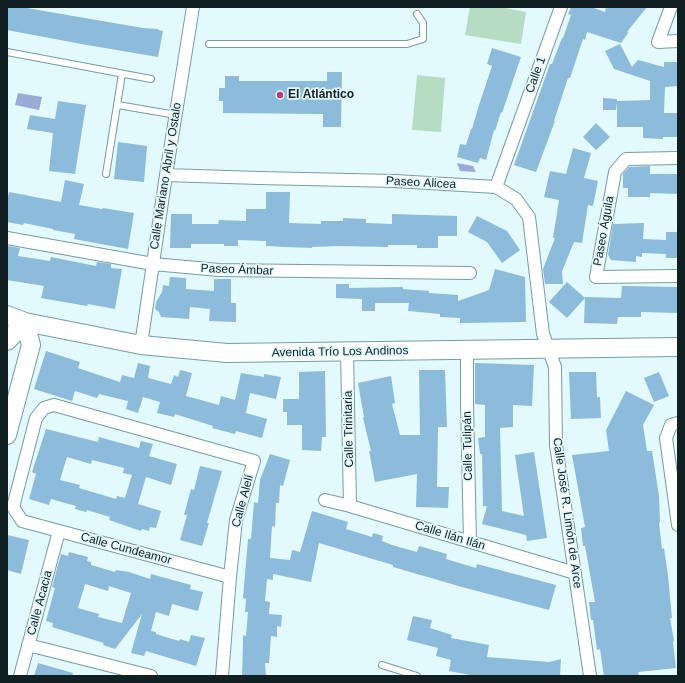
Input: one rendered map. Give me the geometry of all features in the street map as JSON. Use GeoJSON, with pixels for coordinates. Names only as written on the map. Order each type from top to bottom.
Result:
{"type":"FeatureCollection","features":[{"type":"Feature","properties":{"kind":"street","name":"Calle Mariano Abril y Ostalo"},"geometry":{"type":"LineString","coordinates":[[141,345],[193,7]]}},
{"type":"Feature","properties":{"kind":"street","name":"Calle 1"},"geometry":{"type":"LineString","coordinates":[[496,187],[561,7]]}},
{"type":"Feature","properties":{"kind":"street"},"geometry":{"type":"LineString","coordinates":[[671,7],[658,42],[678,41]]}},
{"type":"Feature","properties":{"kind":"street","name":"Paseo Águila"},"geometry":{"type":"LineString","coordinates":[[678,158],[626,159],[615,172],[596,277],[678,276]]}},
{"type":"Feature","properties":{"kind":"street","name":"Paseo Alicea"},"geometry":{"type":"LineString","coordinates":[[166,175],[395,181],[496,187],[516,199],[529,217],[543,334],[548,349]]}},
{"type":"Feature","properties":{"kind":"street","name":"Paseo Ámbar"},"geometry":{"type":"LineString","coordinates":[[7,238],[153,264],[219,270],[470,273]]}},
{"type":"Feature","properties":{"kind":"street","name":"Avenida Trío Los Andinos"},"geometry":{"type":"LineString","coordinates":[[7,315],[25,322],[141,345],[227,354],[678,348]]}},
{"type":"Feature","properties":{"kind":"street"},"geometry":{"type":"LineString","coordinates":[[7,341],[25,322]]}},
{"type":"Feature","properties":{"kind":"street"},"geometry":{"type":"LineString","coordinates":[[7,435],[31,345],[25,322]]}},
{"type":"Feature","properties":{"kind":"street","name":"Calle José R. Limón de Arce"},"geometry":{"type":"LineString","coordinates":[[548,349],[554,366],[556,445],[590,676]]}},
{"type":"Feature","properties":{"kind":"street","name":"Calle Tulipán"},"geometry":{"type":"LineString","coordinates":[[467,351],[470,542]]}},
{"type":"Feature","properties":{"kind":"street","name":"Calle Trinitaria"},"geometry":{"type":"LineString","coordinates":[[347,352],[350,506]]}},
{"type":"Feature","properties":{"kind":"street","name":"Calle Alelí"},"geometry":{"type":"LineString","coordinates":[[22,520],[13,507],[36,418],[44,408],[54,405],[254,461],[236,520],[222,676]]}},
{"type":"Feature","properties":{"kind":"street"},"geometry":{"type":"LineString","coordinates":[[678,423],[671,425],[666,438],[678,524]]}},
{"type":"Feature","properties":{"kind":"street","name":"Calle Ilán Ilán"},"geometry":{"type":"LineString","coordinates":[[325,500],[350,506],[575,573]]}},
{"type":"Feature","properties":{"kind":"street","name":"Calle Cundeamor"},"geometry":{"type":"LineString","coordinates":[[22,520],[230,577]]}},
{"type":"Feature","properties":{"kind":"street","name":"Calle Acacia"},"geometry":{"type":"LineString","coordinates":[[20,676],[59,531]]}},
{"type":"Feature","properties":{"kind":"street"},"geometry":{"type":"LineString","coordinates":[[28,646],[151,676]]}},
{"type":"Feature","properties":{"kind":"lane"},"geometry":{"type":"LineString","coordinates":[[209,44],[407,44],[423,39],[423,23],[417,14]]}},
{"type":"Feature","properties":{"kind":"lane"},"geometry":{"type":"LineString","coordinates":[[7,52],[151,79]]}},
{"type":"Feature","properties":{"kind":"lane"},"geometry":{"type":"LineString","coordinates":[[106,174],[122,74]]}},
{"type":"Feature","properties":{"kind":"lane"},"geometry":{"type":"LineString","coordinates":[[118,105],[176,115]]}},
{"type":"Feature","properties":{"kind":"lane"},"geometry":{"type":"LineString","coordinates":[[382,665],[416,676]]}},
{"type":"Feature","properties":{"kind":"green space"},"geometry":{"type":"Polygon","coordinates":[[[470,7],[500,7],[526,12],[521,44],[465,35],[470,7]]]}},
{"type":"Feature","properties":{"kind":"green space"},"geometry":{"type":"Polygon","coordinates":[[[417,75],[445,78],[441,132],[412,130],[417,75]]]}},
{"type":"Feature","properties":{"kind":"water"},"geometry":{"type":"Polygon","coordinates":[[[18,93],[42,97],[39,110],[15,105],[18,93]]]}},
{"type":"Feature","properties":{"kind":"water"},"geometry":{"type":"Polygon","coordinates":[[[457,163],[473,166],[476,172],[460,171],[457,163]]]}},
{"type":"Feature","properties":{"kind":"building"},"geometry":{"type":"Polygon","coordinates":[[[7,7],[21,7],[143,28],[158,29],[163,31],[158,57],[7,30],[7,7]]]}},
{"type":"Feature","properties":{"kind":"building"},"geometry":{"type":"Polygon","coordinates":[[[571,7],[591,7],[605,12],[606,7],[647,7],[627,32],[628,33],[621,43],[587,32],[585,40],[583,39],[570,78],[568,78],[555,121],[536,172],[514,165],[550,64],[552,64],[563,38],[571,15],[568,14],[571,7]]]}},
{"type":"Feature","properties":{"kind":"building"},"geometry":{"type":"Polygon","coordinates":[[[620,44],[632,67],[638,60],[664,67],[664,62],[678,62],[678,86],[665,87],[664,113],[678,113],[678,137],[663,137],[663,139],[643,138],[643,127],[617,127],[617,103],[616,110],[603,110],[603,98],[617,99],[617,101],[650,100],[650,81],[614,69],[605,51],[620,44]]]}},
{"type":"Feature","properties":{"kind":"building"},"geometry":{"type":"Polygon","coordinates":[[[492,48],[521,57],[502,113],[501,112],[495,131],[494,130],[486,160],[480,158],[478,163],[457,157],[460,144],[466,145],[472,129],[492,66],[487,64],[492,48]]]}},
{"type":"Feature","properties":{"kind":"building","name":"El Atlántico"},"geometry":{"type":"Polygon","coordinates":[[[327,72],[342,72],[341,127],[323,127],[323,114],[223,113],[223,101],[219,101],[219,88],[225,88],[225,76],[239,76],[239,81],[327,81],[327,72]]]}},
{"type":"Feature","properties":{"kind":"building"},"geometry":{"type":"Polygon","coordinates":[[[58,101],[86,105],[75,174],[49,171],[53,133],[27,129],[30,115],[55,119],[58,101]]]}},
{"type":"Feature","properties":{"kind":"building"},"geometry":{"type":"Polygon","coordinates":[[[596,123],[610,137],[596,150],[583,137],[596,123]]]}},
{"type":"Feature","properties":{"kind":"building"},"geometry":{"type":"Polygon","coordinates":[[[118,142],[147,146],[144,182],[114,179],[118,142]]]}},
{"type":"Feature","properties":{"kind":"building"},"geometry":{"type":"Polygon","coordinates":[[[573,148],[591,153],[584,178],[598,181],[593,206],[588,205],[582,243],[574,242],[562,271],[563,284],[545,284],[543,269],[555,238],[553,238],[559,200],[544,197],[550,171],[566,174],[573,148]]]}},
{"type":"Feature","properties":{"kind":"building"},"geometry":{"type":"Polygon","coordinates":[[[650,166],[650,174],[678,174],[678,194],[650,193],[650,197],[628,197],[628,188],[623,188],[623,174],[629,167],[650,166]]]}},
{"type":"Feature","properties":{"kind":"building"},"geometry":{"type":"Polygon","coordinates":[[[65,180],[84,184],[79,205],[134,213],[128,249],[74,239],[75,234],[53,229],[24,223],[23,225],[7,222],[7,202],[9,192],[61,202],[65,180]]]}},
{"type":"Feature","properties":{"kind":"building"},"geometry":{"type":"Polygon","coordinates":[[[266,192],[290,192],[289,223],[321,224],[321,221],[343,221],[343,218],[366,219],[366,223],[392,224],[392,214],[457,216],[457,236],[438,236],[438,248],[417,248],[417,245],[388,245],[388,247],[286,247],[266,246],[266,241],[238,240],[238,246],[224,246],[224,244],[191,244],[191,248],[170,248],[171,214],[192,214],[192,224],[218,224],[219,220],[246,221],[246,209],[266,209],[266,192]]]}},
{"type":"Feature","properties":{"kind":"building"},"geometry":{"type":"Polygon","coordinates":[[[477,216],[507,231],[520,250],[502,263],[487,242],[468,232],[477,216]]]}},
{"type":"Feature","properties":{"kind":"building"},"geometry":{"type":"Polygon","coordinates":[[[644,223],[643,239],[666,240],[666,232],[678,232],[678,258],[666,258],[666,254],[642,253],[642,257],[636,256],[636,262],[611,260],[608,255],[613,224],[644,223]]]}},
{"type":"Feature","properties":{"kind":"building"},"geometry":{"type":"Polygon","coordinates":[[[7,246],[20,248],[18,256],[50,261],[51,257],[96,266],[97,262],[111,264],[111,268],[122,269],[115,309],[41,298],[44,286],[7,280],[7,246]]]}},
{"type":"Feature","properties":{"kind":"building"},"geometry":{"type":"Polygon","coordinates":[[[495,269],[525,277],[526,322],[460,323],[460,318],[440,317],[440,314],[408,311],[409,303],[375,303],[375,311],[362,311],[362,299],[336,298],[336,284],[349,284],[349,288],[403,287],[403,289],[429,291],[429,293],[458,295],[458,301],[489,290],[495,269]]]}},
{"type":"Feature","properties":{"kind":"building"},"geometry":{"type":"Polygon","coordinates":[[[170,277],[186,278],[186,289],[214,291],[214,279],[231,279],[231,303],[236,303],[236,322],[209,321],[210,309],[190,307],[189,319],[161,317],[159,312],[155,309],[156,302],[162,292],[163,285],[169,286],[170,277]]]}},
{"type":"Feature","properties":{"kind":"building"},"geometry":{"type":"Polygon","coordinates":[[[567,282],[585,298],[567,318],[549,302],[567,282]]]}},
{"type":"Feature","properties":{"kind":"building"},"geometry":{"type":"Polygon","coordinates":[[[622,286],[678,287],[678,313],[641,312],[641,317],[618,317],[617,324],[584,323],[585,297],[621,298],[622,286]]]}},
{"type":"Feature","properties":{"kind":"building"},"geometry":{"type":"Polygon","coordinates":[[[46,351],[80,362],[78,368],[120,382],[122,375],[134,378],[138,363],[150,366],[148,378],[171,384],[174,375],[178,377],[180,370],[192,373],[186,396],[219,405],[221,396],[235,400],[241,373],[264,377],[264,374],[281,377],[276,399],[250,393],[246,413],[267,419],[262,438],[236,431],[235,434],[212,428],[213,426],[175,414],[174,417],[157,413],[160,402],[143,397],[138,413],[126,409],[128,401],[99,394],[97,398],[75,391],[72,401],[34,389],[46,351]]]}},
{"type":"Feature","properties":{"kind":"building"},"geometry":{"type":"Polygon","coordinates":[[[475,363],[534,365],[532,406],[513,405],[513,427],[500,428],[502,511],[524,516],[515,455],[534,452],[547,538],[527,541],[526,535],[482,524],[487,506],[483,506],[482,454],[480,454],[478,438],[485,437],[485,405],[475,404],[475,363]]]}},
{"type":"Feature","properties":{"kind":"building"},"geometry":{"type":"Polygon","coordinates":[[[419,370],[445,370],[447,427],[438,427],[437,487],[449,487],[448,508],[416,507],[417,474],[375,482],[369,451],[371,451],[363,418],[358,383],[391,376],[395,403],[392,404],[400,435],[420,435],[419,370]]]}},
{"type":"Feature","properties":{"kind":"building"},"geometry":{"type":"Polygon","coordinates":[[[325,371],[326,437],[322,437],[321,451],[302,450],[302,425],[287,425],[287,412],[283,412],[283,399],[299,399],[299,372],[325,371]]]}},
{"type":"Feature","properties":{"kind":"building"},"geometry":{"type":"Polygon","coordinates":[[[569,372],[596,372],[597,397],[600,397],[601,418],[571,419],[569,372]]]}},
{"type":"Feature","properties":{"kind":"building"},"geometry":{"type":"Polygon","coordinates":[[[659,372],[669,396],[654,402],[644,378],[659,372]]]}},
{"type":"Feature","properties":{"kind":"building"},"geometry":{"type":"Polygon","coordinates":[[[626,391],[654,405],[643,425],[647,451],[652,451],[659,496],[659,523],[662,549],[664,548],[668,576],[672,618],[670,618],[674,641],[676,668],[638,672],[639,676],[604,676],[600,649],[597,650],[593,620],[591,620],[589,602],[595,602],[585,546],[583,546],[581,528],[585,527],[572,455],[609,451],[606,430],[626,391]]]}},
{"type":"Feature","properties":{"kind":"building"},"geometry":{"type":"Polygon","coordinates":[[[46,429],[98,442],[99,437],[139,448],[141,441],[153,444],[149,456],[177,464],[171,485],[146,477],[138,504],[161,511],[156,528],[150,527],[149,531],[142,529],[141,531],[109,520],[110,517],[87,510],[86,512],[75,509],[76,506],[51,499],[49,505],[29,499],[36,474],[32,472],[46,429]],[[67,457],[60,480],[80,485],[79,488],[116,499],[117,496],[125,498],[132,475],[123,473],[124,468],[92,460],[91,464],[67,457]]]}},
{"type":"Feature","properties":{"kind":"building"},"geometry":{"type":"Polygon","coordinates":[[[270,454],[290,460],[283,486],[280,485],[279,503],[276,503],[275,527],[272,526],[270,558],[290,560],[292,550],[300,552],[312,511],[348,522],[346,529],[372,537],[373,533],[383,536],[382,541],[392,545],[417,552],[419,546],[447,554],[446,559],[476,568],[477,564],[556,585],[549,610],[393,567],[393,565],[319,543],[311,582],[273,574],[273,580],[267,579],[265,601],[270,602],[269,614],[282,615],[281,627],[277,626],[277,637],[271,636],[269,663],[265,663],[266,676],[242,676],[243,635],[246,636],[248,612],[245,612],[246,599],[243,598],[248,539],[251,539],[254,502],[258,503],[260,480],[270,454]]]}},
{"type":"Feature","properties":{"kind":"building"},"geometry":{"type":"Polygon","coordinates":[[[200,466],[222,471],[202,546],[180,540],[187,515],[184,515],[191,489],[194,490],[200,466]]]}},
{"type":"Feature","properties":{"kind":"building"},"geometry":{"type":"Polygon","coordinates":[[[7,535],[29,540],[21,574],[7,570],[7,535]]]}},
{"type":"Feature","properties":{"kind":"building"},"geometry":{"type":"Polygon","coordinates":[[[69,552],[88,557],[87,561],[91,562],[91,565],[115,572],[116,570],[129,572],[150,579],[151,574],[191,585],[190,589],[203,592],[198,611],[172,604],[169,616],[156,612],[151,631],[179,641],[180,639],[189,642],[191,635],[205,638],[196,666],[146,651],[144,656],[131,653],[142,614],[115,649],[103,645],[104,643],[52,627],[53,623],[46,621],[55,588],[52,587],[61,554],[68,556],[69,552]],[[85,584],[78,608],[99,614],[98,617],[122,623],[131,593],[109,586],[108,591],[85,584]]]}},
{"type":"Feature","properties":{"kind":"building"},"geometry":{"type":"Polygon","coordinates":[[[413,616],[432,620],[430,628],[452,635],[451,638],[489,645],[487,657],[549,662],[561,659],[560,676],[475,676],[449,671],[451,660],[436,656],[438,648],[407,640],[413,616]]]}},
{"type":"Feature","properties":{"kind":"building"},"geometry":{"type":"Polygon","coordinates":[[[38,663],[73,673],[72,676],[34,676],[38,663]]]}},
{"type":"Feature","properties":{"kind":"place","name":"El Atlántico"},"geometry":{"type":"Point","coordinates":[280,95]}}]}
